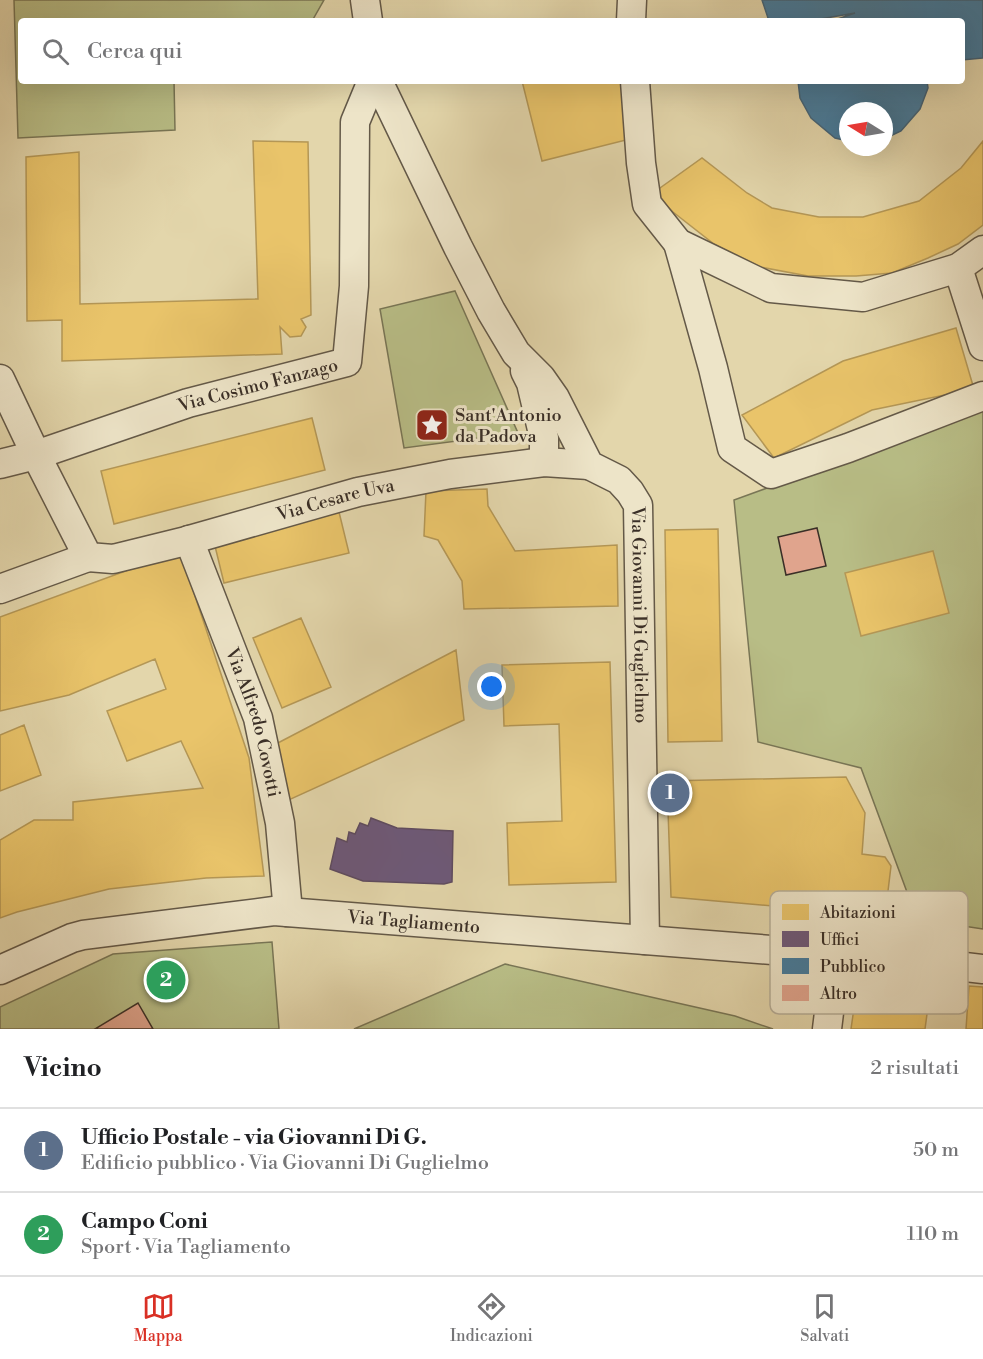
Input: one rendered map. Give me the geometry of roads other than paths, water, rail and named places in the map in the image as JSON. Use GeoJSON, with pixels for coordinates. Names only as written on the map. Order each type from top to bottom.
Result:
{"type":"FeatureCollection","features":[{"type":"Feature","properties":{"kind":"street"},"geometry":{"type":"LineString","coordinates":[[365,0],[368,18]]}},
{"type":"Feature","properties":{"kind":"street"},"geometry":{"type":"LineString","coordinates":[[631,18],[632,0]]}},
{"type":"Feature","properties":{"kind":"street","name":"Via Cosimo Fanzago"},"geometry":{"type":"LineString","coordinates":[[0,464],[36,455],[188,403],[347,362],[354,286],[355,122],[371,84]]}},
{"type":"Feature","properties":{"kind":"street"},"geometry":{"type":"LineString","coordinates":[[379,84],[471,272],[531,383],[544,438],[544,462]]}},
{"type":"Feature","properties":{"kind":"street"},"geometry":{"type":"LineString","coordinates":[[635,84],[641,163],[647,204],[678,243],[713,368],[732,448],[771,474],[848,448],[983,396]]}},
{"type":"Feature","properties":{"kind":"street"},"geometry":{"type":"LineString","coordinates":[[678,243],[771,288],[863,297],[958,268],[983,250]]}},
{"type":"Feature","properties":{"kind":"street"},"geometry":{"type":"LineString","coordinates":[[958,268],[983,346]]}},
{"type":"Feature","properties":{"kind":"street"},"geometry":{"type":"LineString","coordinates":[[516,353],[541,378],[555,398],[589,465]]}},
{"type":"Feature","properties":{"kind":"street"},"geometry":{"type":"LineString","coordinates":[[0,379],[88,557]]}},
{"type":"Feature","properties":{"kind":"street","name":"Via Cesare Uva"},"geometry":{"type":"LineString","coordinates":[[0,589],[88,557],[113,559],[358,492],[450,474],[544,462],[589,465]]}},
{"type":"Feature","properties":{"kind":"street","name":"Via Giovanni Di Guglielmo"},"geometry":{"type":"LineString","coordinates":[[589,465],[619,480],[638,505],[645,940]]}},
{"type":"Feature","properties":{"kind":"street","name":"Via Alfredo Covotti"},"geometry":{"type":"LineString","coordinates":[[189,540],[258,718],[280,823],[288,912]]}},
{"type":"Feature","properties":{"kind":"street","name":"Via Tagliamento"},"geometry":{"type":"LineString","coordinates":[[0,970],[83,935],[274,911],[770,950]]}},
{"type":"Feature","properties":{"kind":"street","name":"Via Tagliamento"},"geometry":{"type":"LineString","coordinates":[[968,967],[983,969]]}},
{"type":"Feature","properties":{"kind":"street"},"geometry":{"type":"LineString","coordinates":[[827,1029],[829,1014]]}},
{"type":"Feature","properties":{"kind":"place","name":"Sant'Antonio da Padova"},"geometry":{"type":"Point","coordinates":[432,425]}},
{"type":"Feature","properties":{"kind":"place","name":"Ufficio Postale - via Giovanni Di G."},"geometry":{"type":"Point","coordinates":[670,793]}},
{"type":"Feature","properties":{"kind":"place","name":"Campo Coni"},"geometry":{"type":"Point","coordinates":[166,980]}}]}
